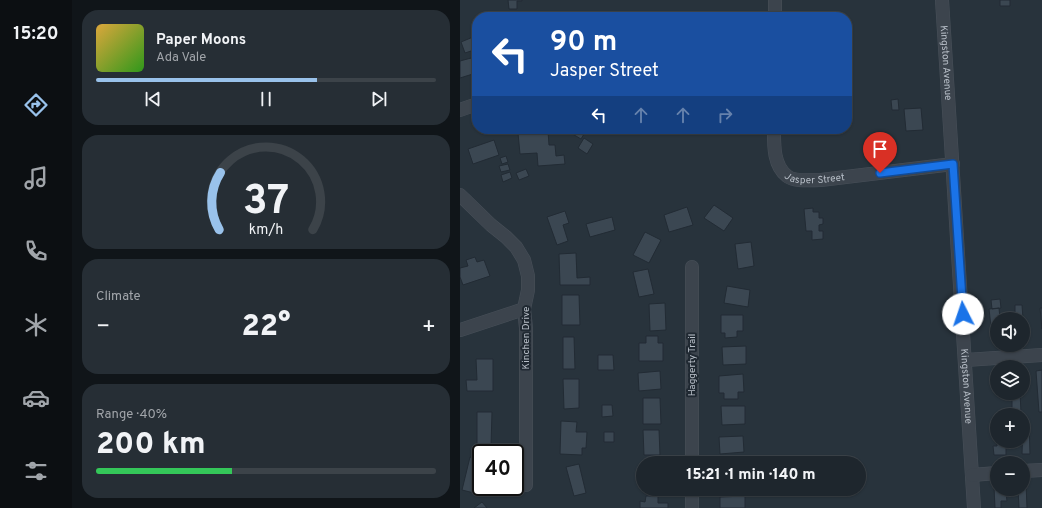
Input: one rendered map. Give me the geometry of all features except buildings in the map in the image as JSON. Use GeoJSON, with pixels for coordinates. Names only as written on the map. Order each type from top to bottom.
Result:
{"type":"FeatureCollection","features":[{"type":"Feature","properties":{"kind":"street"},"geometry":{"type":"LineString","coordinates":[[775,0],[775,12]]}},
{"type":"Feature","properties":{"kind":"street","name":"Kingston Avenue"},"geometry":{"type":"LineString","coordinates":[[942,0],[966,360],[974,508]]}},
{"type":"Feature","properties":{"kind":"street"},"geometry":{"type":"LineString","coordinates":[[460,110],[472,106]]}},
{"type":"Feature","properties":{"kind":"street","name":"Jasper Street"},"geometry":{"type":"LineString","coordinates":[[774,134],[774,152],[778,164],[787,176],[804,180],[820,180],[953,164]]}},
{"type":"Feature","properties":{"kind":"street","name":"Kinchen Drive"},"geometry":{"type":"LineString","coordinates":[[460,195],[516,247],[524,260],[528,276],[528,290],[524,309],[526,328],[526,486]]}},
{"type":"Feature","properties":{"kind":"street","name":"Haggerty Trail"},"geometry":{"type":"LineString","coordinates":[[692,267],[692,456]]}},
{"type":"Feature","properties":{"kind":"street"},"geometry":{"type":"LineString","coordinates":[[460,330],[524,309]]}},
{"type":"Feature","properties":{"kind":"street"},"geometry":{"type":"LineString","coordinates":[[966,360],[1042,355]]}},
{"type":"Feature","properties":{"kind":"street"},"geometry":{"type":"LineString","coordinates":[[1030,471],[1042,470]]}},
{"type":"Feature","properties":{"kind":"street"},"geometry":{"type":"LineString","coordinates":[[972,475],[990,474]]}},
{"type":"Feature","properties":{"kind":"street"},"geometry":{"type":"LineString","coordinates":[[692,496],[692,508]]}},
{"type":"Feature","properties":{"kind":"route"},"geometry":{"type":"LineString","coordinates":[[880,173],[953,164],[963,314]]}}]}
